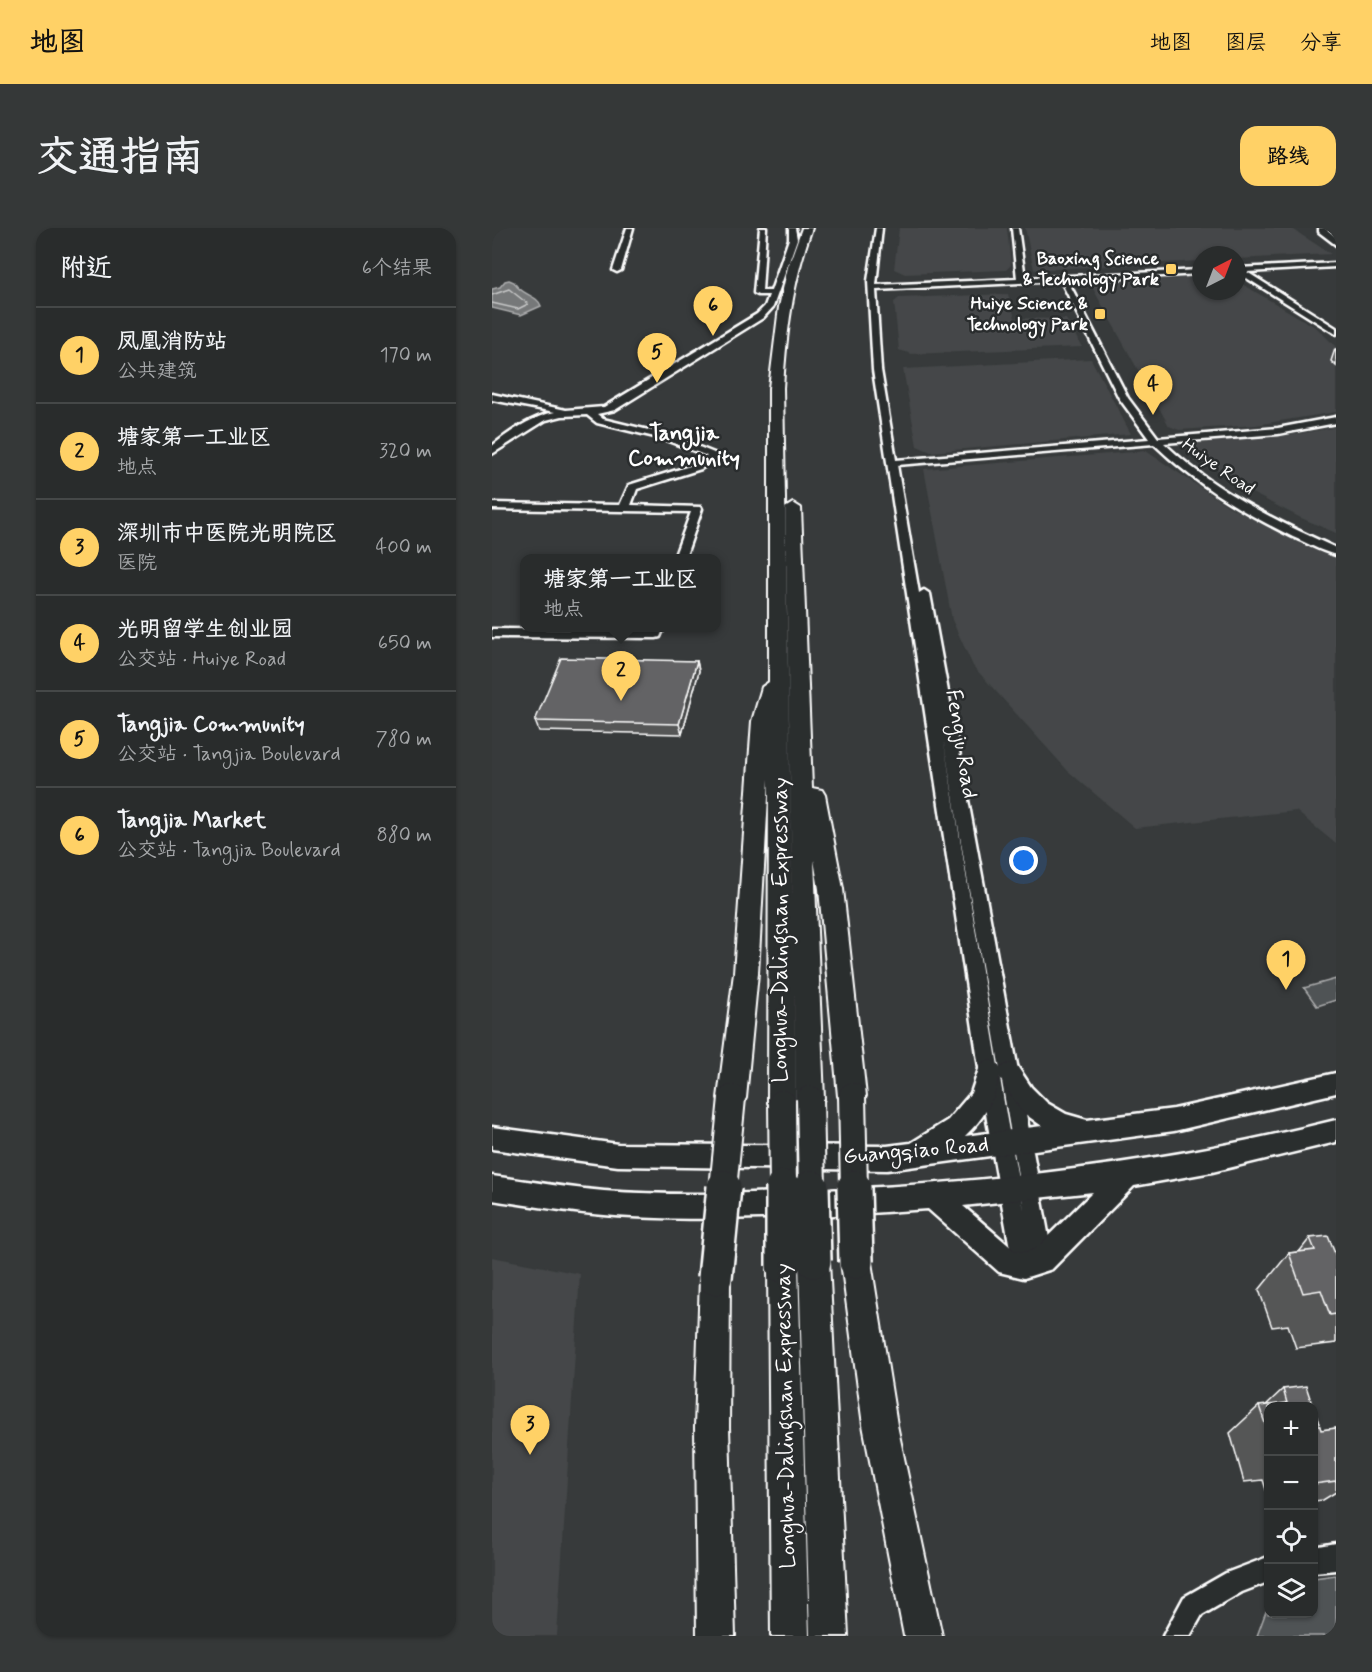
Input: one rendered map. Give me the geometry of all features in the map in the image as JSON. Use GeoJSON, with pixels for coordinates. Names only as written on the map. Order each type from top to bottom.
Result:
{"type":"FeatureCollection","features":[{"type":"Feature","properties":{"kind":"highway","name":"Longhua-Dalingshan Expressway"},"geometry":{"type":"LineString","coordinates":[[792,471],[789,280],[807,228]]}},
{"type":"Feature","properties":{"kind":"highway","name":"Longhua-Dalingshan Expressway"},"geometry":{"type":"LineString","coordinates":[[790,1636],[798,1263],[796,1101],[799,693],[786,583],[776,388],[790,311],[817,228]]}},
{"type":"Feature","properties":{"kind":"highway","name":"Longhua-Dalingshan Expressway"},"geometry":{"type":"LineString","coordinates":[[792,495],[779,664],[796,1101]]}},
{"type":"Feature","properties":{"kind":"highway"},"geometry":{"type":"LineString","coordinates":[[716,1636],[712,1427],[715,1278],[746,973],[762,721],[779,664]]}},
{"type":"Feature","properties":{"kind":"highway"},"geometry":{"type":"LineString","coordinates":[[799,693],[831,889],[852,1096],[856,1262],[880,1425],[923,1636]]}},
{"type":"Feature","properties":{"kind":"highway","name":"Longhua-Dalingshan Expressway"},"geometry":{"type":"LineString","coordinates":[[798,1263],[829,1636]]}},
{"type":"Feature","properties":{"kind":"main road"},"geometry":{"type":"LineString","coordinates":[[1324,229],[1336,232]]}},
{"type":"Feature","properties":{"kind":"main road"},"geometry":{"type":"LineString","coordinates":[[1324,229],[1336,237]]}},
{"type":"Feature","properties":{"kind":"main road"},"geometry":{"type":"LineString","coordinates":[[1324,229],[1336,242]]}},
{"type":"Feature","properties":{"kind":"main road"},"geometry":{"type":"LineString","coordinates":[[899,1156],[926,1147],[965,1120],[981,1102],[999,1072],[1043,1116],[1066,1126],[1098,1131]]}},
{"type":"Feature","properties":{"kind":"main road","name":"Guangqiao Road"},"geometry":{"type":"LineString","coordinates":[[492,1138],[618,1155],[735,1158],[899,1156],[1174,1120],[1336,1083]]}},
{"type":"Feature","properties":{"kind":"main road","name":"Guangqiao Road"},"geometry":{"type":"LineString","coordinates":[[492,1188],[605,1203],[728,1206],[933,1196],[1020,1189],[1192,1165],[1336,1131]]}},
{"type":"Feature","properties":{"kind":"main road"},"geometry":{"type":"LineString","coordinates":[[933,1196],[1008,1263],[1033,1263],[1128,1174]]}},
{"type":"Feature","properties":{"kind":"street"},"geometry":{"type":"LineString","coordinates":[[617,270],[630,228]]}},
{"type":"Feature","properties":{"kind":"street"},"geometry":{"type":"LineString","coordinates":[[763,228],[758,293],[768,293]]}},
{"type":"Feature","properties":{"kind":"street"},"geometry":{"type":"LineString","coordinates":[[588,412],[603,408],[743,322],[762,307],[786,245],[786,228]]}},
{"type":"Feature","properties":{"kind":"street"},"geometry":{"type":"LineString","coordinates":[[492,451],[533,423],[562,413],[612,408],[766,311],[793,238],[792,228]]}},
{"type":"Feature","properties":{"kind":"street","name":"Fengju Road"},"geometry":{"type":"LineString","coordinates":[[879,228],[878,281],[883,360],[896,463],[1033,1263]]}},
{"type":"Feature","properties":{"kind":"street","name":"Fengju Road"},"geometry":{"type":"LineString","coordinates":[[878,281],[885,228]]}},
{"type":"Feature","properties":{"kind":"street"},"geometry":{"type":"LineString","coordinates":[[1015,228],[1021,279]]}},
{"type":"Feature","properties":{"kind":"street"},"geometry":{"type":"LineString","coordinates":[[1246,270],[1336,264]]}},
{"type":"Feature","properties":{"kind":"street"},"geometry":{"type":"LineString","coordinates":[[878,281],[919,284],[1192,271]]}},
{"type":"Feature","properties":{"kind":"street"},"geometry":{"type":"LineString","coordinates":[[1246,275],[1336,332]]}},
{"type":"Feature","properties":{"kind":"street"},"geometry":{"type":"LineString","coordinates":[[878,281],[1068,278]]}},
{"type":"Feature","properties":{"kind":"street","name":"Huiye Road"},"geometry":{"type":"LineString","coordinates":[[1068,278],[1162,441],[1190,470],[1226,496],[1278,525],[1336,552]]}},
{"type":"Feature","properties":{"kind":"street"},"geometry":{"type":"LineString","coordinates":[[492,397],[561,410],[562,413]]}},
{"type":"Feature","properties":{"kind":"street"},"geometry":{"type":"LineString","coordinates":[[588,412],[600,422],[666,437],[714,455],[697,467],[633,487],[624,508]]}},
{"type":"Feature","properties":{"kind":"street"},"geometry":{"type":"LineString","coordinates":[[896,463],[1278,431],[1336,420]]}},
{"type":"Feature","properties":{"kind":"street","name":"Huiye Road"},"geometry":{"type":"LineString","coordinates":[[1162,441],[1235,493],[1336,544]]}},
{"type":"Feature","properties":{"kind":"street","name":"Fengju Road"},"geometry":{"type":"LineString","coordinates":[[896,463],[1012,1143]]}},
{"type":"Feature","properties":{"kind":"street"},"geometry":{"type":"LineString","coordinates":[[492,506],[697,508],[681,554]]}},
{"type":"Feature","properties":{"kind":"street"},"geometry":{"type":"LineString","coordinates":[[492,633],[656,634],[657,632]]}},
{"type":"Feature","properties":{"kind":"street"},"geometry":{"type":"LineString","coordinates":[[1318,1559],[1336,1557]]}},
{"type":"Feature","properties":{"kind":"street"},"geometry":{"type":"LineString","coordinates":[[1176,1636],[1193,1606],[1235,1582],[1264,1572]]}},
{"type":"Feature","properties":{"kind":"shaded area"},"geometry":{"type":"Polygon","coordinates":[[[899,228],[1007,228],[1011,265],[1006,270],[905,274],[894,269],[899,228]]]}},
{"type":"Feature","properties":{"kind":"shaded area"},"geometry":{"type":"Polygon","coordinates":[[[1025,228],[1291,228],[1331,254],[1246,259],[1246,246],[1192,246],[1192,261],[1034,270],[1025,228]]]}},
{"type":"Feature","properties":{"kind":"shaded area","name":"Huiye Science & Technology Park"},"geometry":{"type":"Polygon","coordinates":[[[1192,277],[1192,300],[1246,300],[1246,286],[1317,328],[1336,347],[1336,412],[1256,425],[1179,430],[1169,426],[1091,285],[1192,277]]]}},
{"type":"Feature","properties":{"kind":"shaded area"},"geometry":{"type":"Polygon","coordinates":[[[1008,294],[1015,318],[1066,319],[1082,347],[912,354],[899,350],[894,302],[899,298],[1008,294]]]}},
{"type":"Feature","properties":{"kind":"shaded area"},"geometry":{"type":"Polygon","coordinates":[[[1091,359],[1131,434],[931,452],[917,446],[903,369],[1091,359]]]}},
{"type":"Feature","properties":{"kind":"shaded area"},"geometry":{"type":"Polygon","coordinates":[[[1336,427],[1336,533],[1248,491],[1188,449],[1197,442],[1211,439],[1297,434],[1336,427]]]}},
{"type":"Feature","properties":{"kind":"shaded area"},"geometry":{"type":"Polygon","coordinates":[[[1146,451],[1228,506],[1301,544],[1336,558],[1336,844],[1296,811],[1135,828],[1068,771],[973,666],[952,620],[924,469],[1146,451]]]}},
{"type":"Feature","properties":{"kind":"shaded area"},"geometry":{"type":"Polygon","coordinates":[[[1336,979],[1336,1000],[1317,1006],[1304,988],[1336,979]]]}},
{"type":"Feature","properties":{"kind":"shaded area"},"geometry":{"type":"Polygon","coordinates":[[[492,1257],[580,1274],[557,1636],[492,1636],[492,1257]]]}},
{"type":"Feature","properties":{"kind":"shaded area"},"geometry":{"type":"Polygon","coordinates":[[[1336,1575],[1336,1636],[1257,1636],[1264,1617],[1318,1618],[1318,1577],[1336,1575]]]}},
{"type":"Feature","properties":{"kind":"water"},"geometry":{"type":"Polygon","coordinates":[[[509,280],[514,282],[520,290],[536,299],[541,306],[521,315],[492,308],[492,289],[500,287],[509,280]]]}},
{"type":"Feature","properties":{"kind":"building"},"geometry":{"type":"Polygon","coordinates":[[[561,658],[697,661],[679,724],[535,721],[561,658]]]}},
{"type":"Feature","properties":{"kind":"building"},"geometry":{"type":"Polygon","coordinates":[[[1328,1236],[1336,1256],[1336,1314],[1330,1315],[1321,1290],[1303,1293],[1289,1253],[1315,1250],[1310,1238],[1328,1236]]]}},
{"type":"Feature","properties":{"kind":"building"},"geometry":{"type":"Polygon","coordinates":[[[1306,1386],[1311,1402],[1287,1402],[1283,1389],[1306,1386]]]}},
{"type":"Feature","properties":{"kind":"building"},"geometry":{"type":"Polygon","coordinates":[[[1264,1405],[1264,1420],[1259,1406],[1264,1405]]]}},
{"type":"Feature","properties":{"kind":"building"},"geometry":{"type":"Polygon","coordinates":[[[1318,1421],[1321,1430],[1336,1428],[1336,1481],[1318,1483],[1318,1421]]]}},
{"type":"Feature","properties":{"kind":"place","name":"Baoxing Science & Technology Park"},"geometry":{"type":"Point","coordinates":[1171,269]}},
{"type":"Feature","properties":{"kind":"place","name":"Huiye Science & Technology Park"},"geometry":{"type":"Point","coordinates":[1100,314]}},
{"type":"Feature","properties":{"kind":"place","name":"Tangjia Market"},"geometry":{"type":"Point","coordinates":[713,336]}},
{"type":"Feature","properties":{"kind":"place","name":"Tangjia Community"},"geometry":{"type":"Point","coordinates":[657,383]}},
{"type":"Feature","properties":{"kind":"place","name":"光明留学生创业园"},"geometry":{"type":"Point","coordinates":[1153,415]}},
{"type":"Feature","properties":{"kind":"place","name":"塘家第一工业区"},"geometry":{"type":"Point","coordinates":[621,701]}},
{"type":"Feature","properties":{"kind":"place","name":"凤凰消防站"},"geometry":{"type":"Point","coordinates":[1286,990]}},
{"type":"Feature","properties":{"kind":"place","name":"深圳市中医院光明院区"},"geometry":{"type":"Point","coordinates":[530,1455]}},
{"type":"Feature","properties":{"kind":"district","name":"Tangjia Community"},"geometry":{"type":"Point","coordinates":[684,446]}}]}
